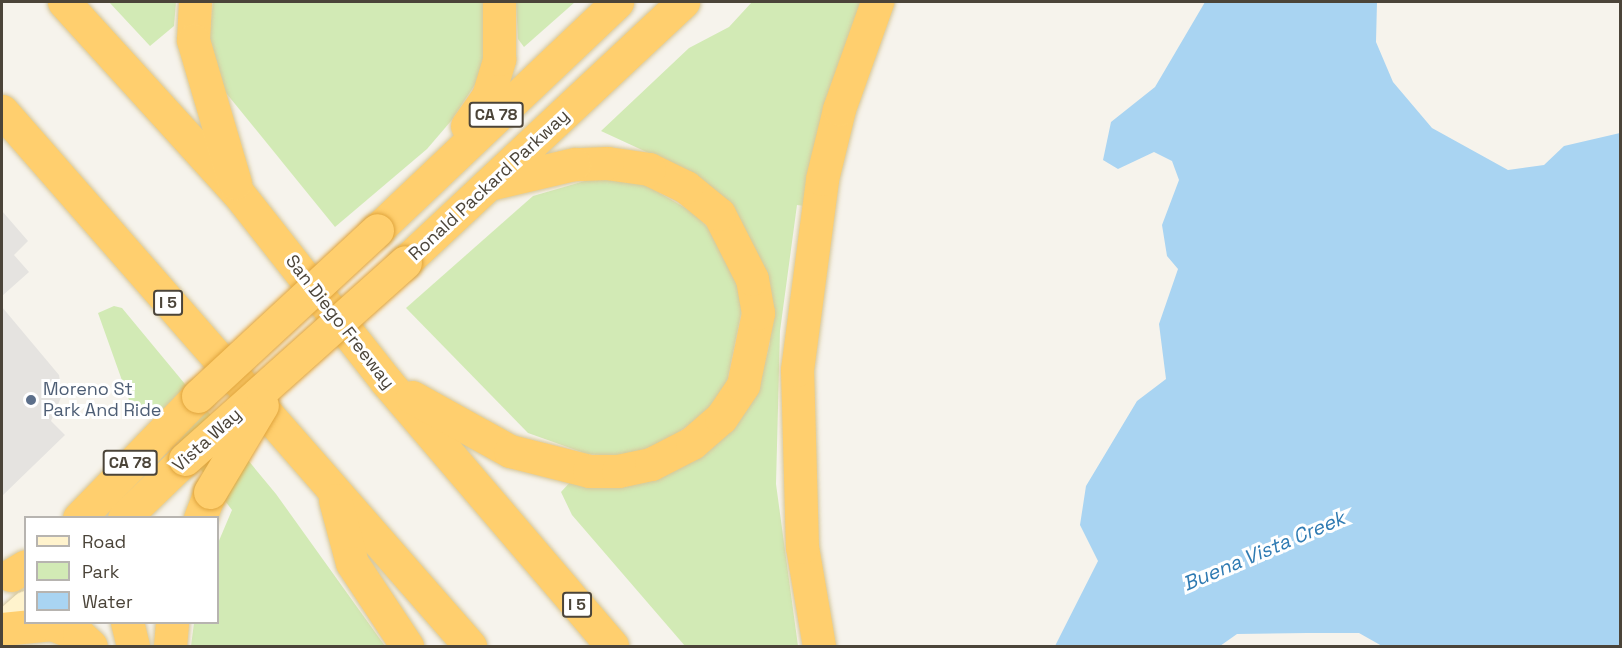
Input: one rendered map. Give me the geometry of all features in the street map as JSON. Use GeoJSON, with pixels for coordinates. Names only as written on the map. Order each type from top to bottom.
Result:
{"type":"FeatureCollection","features":[{"type":"Feature","properties":{"kind":"highway","name":"San Diego Freeway"},"geometry":{"type":"LineString","coordinates":[[64,2],[238,193],[386,381],[612,646]]}},
{"type":"Feature","properties":{"kind":"highway"},"geometry":{"type":"LineString","coordinates":[[195,2],[193,40],[238,193]]}},
{"type":"Feature","properties":{"kind":"highway"},"geometry":{"type":"LineString","coordinates":[[437,171],[488,96],[499,59],[499,2]]}},
{"type":"Feature","properties":{"kind":"highway","name":"CA 78"},"geometry":{"type":"LineString","coordinates":[[88,506],[616,2]]}},
{"type":"Feature","properties":{"kind":"highway","name":"Ronald Packard Parkway"},"geometry":{"type":"LineString","coordinates":[[292,365],[683,2]]}},
{"type":"Feature","properties":{"kind":"highway"},"geometry":{"type":"LineString","coordinates":[[819,646],[802,547],[798,358],[822,179],[839,109],[877,2]]}},
{"type":"Feature","properties":{"kind":"highway","name":"I 5"},"geometry":{"type":"LineString","coordinates":[[2,111],[334,495],[470,646]]}},
{"type":"Feature","properties":{"kind":"highway"},"geometry":{"type":"LineString","coordinates":[[386,381],[510,451],[599,471],[651,464],[692,443],[721,418],[744,385],[758,313],[752,279],[719,214],[686,187],[649,169],[607,163],[574,164],[489,184]]}},
{"type":"Feature","properties":{"kind":"highway"},"geometry":{"type":"LineString","coordinates":[[205,505],[252,418],[292,365]]}},
{"type":"Feature","properties":{"kind":"highway","name":"Vista Way"},"geometry":{"type":"LineString","coordinates":[[126,516],[185,459],[292,365]]}},
{"type":"Feature","properties":{"kind":"highway"},"geometry":{"type":"LineString","coordinates":[[334,495],[352,563],[407,646]]}},
{"type":"Feature","properties":{"kind":"highway"},"geometry":{"type":"LineString","coordinates":[[2,629],[52,624],[79,635],[91,646]]}},
{"type":"Feature","properties":{"kind":"highway"},"geometry":{"type":"LineString","coordinates":[[95,624],[101,646]]}},
{"type":"Feature","properties":{"kind":"highway"},"geometry":{"type":"LineString","coordinates":[[128,624],[133,646]]}},
{"type":"Feature","properties":{"kind":"highway"},"geometry":{"type":"LineString","coordinates":[[170,646],[172,624]]}},
{"type":"Feature","properties":{"kind":"main road"},"geometry":{"type":"LineString","coordinates":[[76,516],[88,506]]}},
{"type":"Feature","properties":{"kind":"main road"},"geometry":{"type":"LineString","coordinates":[[2,629],[24,609]]}},
{"type":"Feature","properties":{"kind":"green space"},"geometry":{"type":"Polygon","coordinates":[[[109,2],[176,2],[174,26],[150,46],[109,2]]]}},
{"type":"Feature","properties":{"kind":"green space"},"geometry":{"type":"Polygon","coordinates":[[[213,2],[484,2],[487,42],[478,80],[451,121],[427,149],[335,227],[222,88],[209,38],[213,2]]]}},
{"type":"Feature","properties":{"kind":"green space"},"geometry":{"type":"Polygon","coordinates":[[[516,2],[575,2],[524,47],[518,39],[516,2]]]}},
{"type":"Feature","properties":{"kind":"green space"},"geometry":{"type":"Polygon","coordinates":[[[752,2],[862,2],[805,206],[797,205],[780,331],[776,484],[798,646],[685,646],[572,515],[561,492],[572,480],[665,474],[682,467],[731,430],[760,382],[770,343],[769,282],[732,206],[694,174],[601,131],[689,48],[729,27],[752,2]]]}},
{"type":"Feature","properties":{"kind":"green space"},"geometry":{"type":"Polygon","coordinates":[[[595,178],[646,185],[694,213],[710,230],[738,287],[742,309],[727,382],[708,411],[671,438],[626,457],[587,454],[528,433],[406,308],[533,196],[595,178]]]}},
{"type":"Feature","properties":{"kind":"green space"},"geometry":{"type":"Polygon","coordinates":[[[114,306],[122,308],[276,494],[385,646],[191,646],[194,624],[219,624],[219,541],[232,510],[150,404],[135,417],[98,313],[114,306]]]}},
{"type":"Feature","properties":{"kind":"shaded area"},"geometry":{"type":"Polygon","coordinates":[[[2,211],[28,241],[14,255],[29,272],[2,296],[2,211]]]}},
{"type":"Feature","properties":{"kind":"shaded area","name":"Moreno St Park And Ride"},"geometry":{"type":"Polygon","coordinates":[[[2,307],[59,375],[62,395],[51,421],[65,435],[2,496],[2,307]]]}},
{"type":"Feature","properties":{"kind":"water","name":"Buena Vista Creek"},"geometry":{"type":"Polygon","coordinates":[[[1205,2],[1377,2],[1376,42],[1393,82],[1432,128],[1508,170],[1544,165],[1564,146],[1620,133],[1620,646],[1382,646],[1359,633],[1307,633],[1237,634],[1220,646],[1055,646],[1098,561],[1080,525],[1086,486],[1137,401],[1166,379],[1159,324],[1178,269],[1167,256],[1162,225],[1179,180],[1172,161],[1154,152],[1118,169],[1103,160],[1111,122],[1155,87],[1205,2]]]}},
{"type":"Feature","properties":{"kind":"place","name":"Moreno St Park And Ride"},"geometry":{"type":"Point","coordinates":[31,400]}}]}
